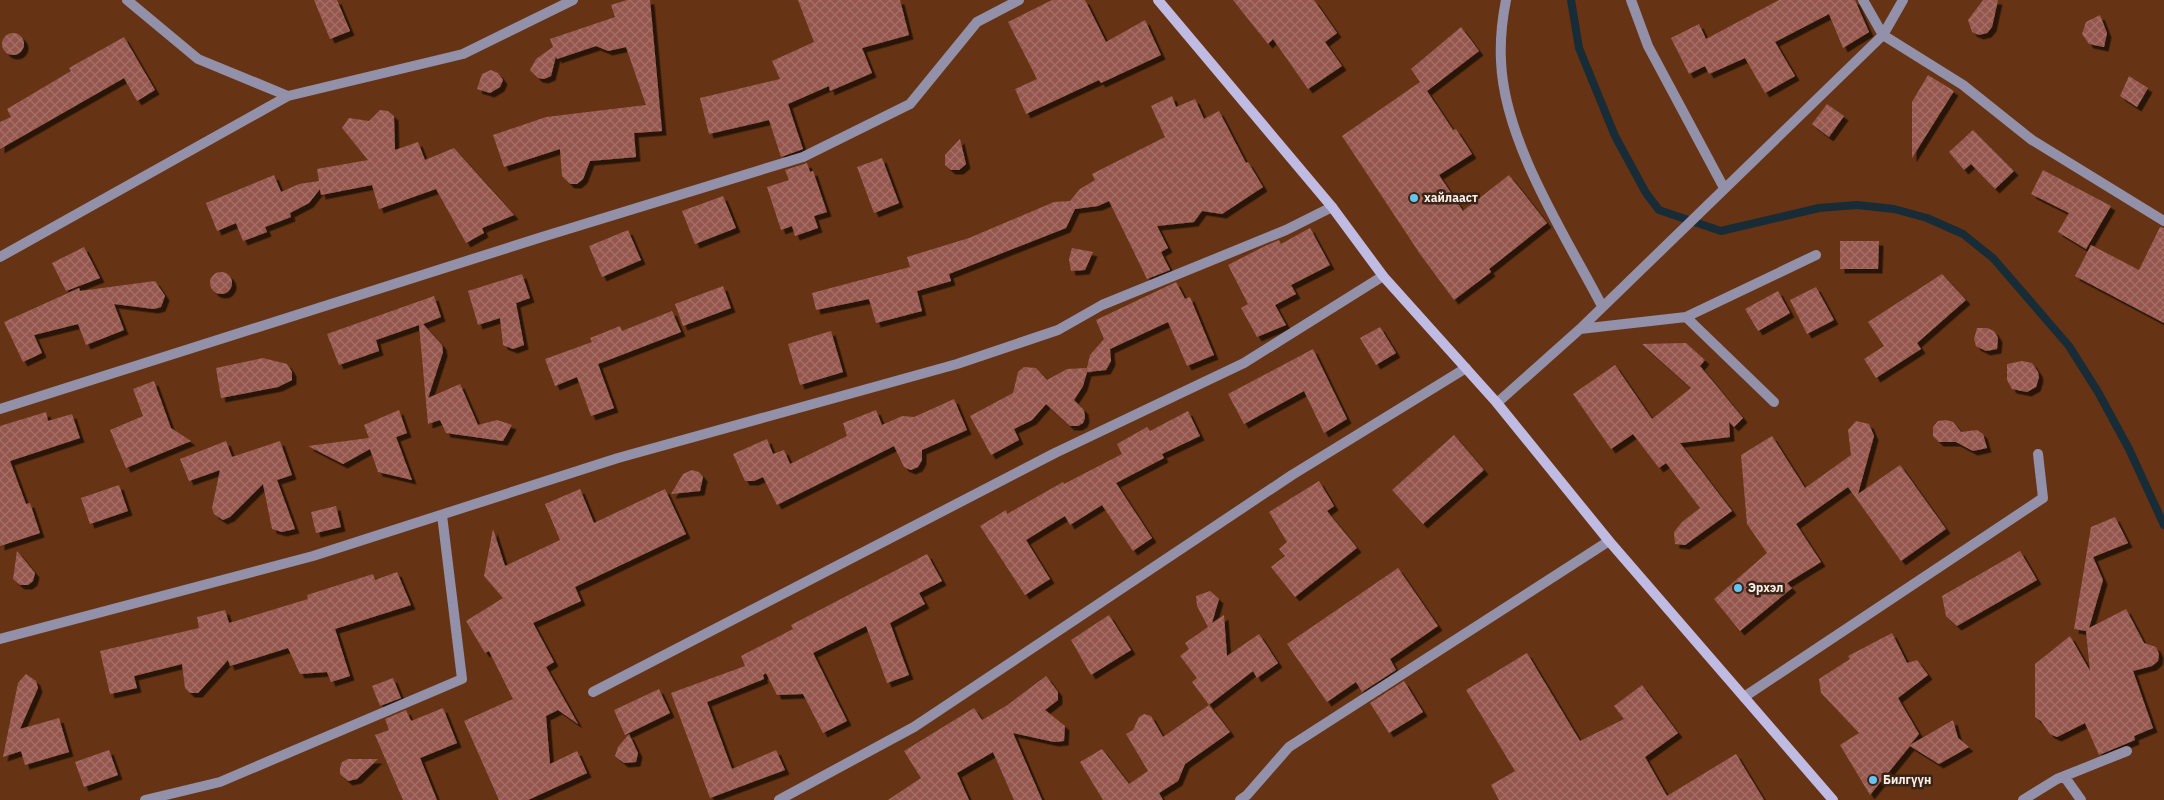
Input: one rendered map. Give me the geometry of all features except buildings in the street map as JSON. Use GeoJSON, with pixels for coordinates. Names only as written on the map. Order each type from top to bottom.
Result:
{"type":"FeatureCollection","features":[{"type":"Feature","properties":{"kind":"main road"},"geometry":{"type":"LineString","coordinates":[[1158,0],[1332,207],[1383,276],[1497,402],[1609,541],[1833,800]]}},
{"type":"Feature","properties":{"kind":"street"},"geometry":{"type":"LineString","coordinates":[[127,0],[198,59],[288,96]]}},
{"type":"Feature","properties":{"kind":"street"},"geometry":{"type":"LineString","coordinates":[[0,257],[288,96],[463,54],[573,0]]}},
{"type":"Feature","properties":{"kind":"street"},"geometry":{"type":"LineString","coordinates":[[0,409],[542,237],[803,157],[910,104],[977,22],[1019,0]]}},
{"type":"Feature","properties":{"kind":"street"},"geometry":{"type":"LineString","coordinates":[[1506,0],[1500,61],[1510,113],[1536,180],[1602,306]]}},
{"type":"Feature","properties":{"kind":"street"},"geometry":{"type":"LineString","coordinates":[[1630,0],[1648,46],[1724,188]]}},
{"type":"Feature","properties":{"kind":"street"},"geometry":{"type":"LineString","coordinates":[[1863,0],[1883,35],[1963,85],[2032,140],[2164,221]]}},
{"type":"Feature","properties":{"kind":"street"},"geometry":{"type":"LineString","coordinates":[[1497,402],[1580,329],[1883,35],[1903,0]]}},
{"type":"Feature","properties":{"kind":"street"},"geometry":{"type":"LineString","coordinates":[[0,639],[313,556],[618,458],[957,364],[1058,330],[1102,305],[1286,230],[1332,207]]}},
{"type":"Feature","properties":{"kind":"street"},"geometry":{"type":"LineString","coordinates":[[1580,329],[1686,316],[1816,255]]}},
{"type":"Feature","properties":{"kind":"street"},"geometry":{"type":"LineString","coordinates":[[593,692],[1055,453],[1244,363],[1383,276]]}},
{"type":"Feature","properties":{"kind":"street"},"geometry":{"type":"LineString","coordinates":[[1686,316],[1774,402]]}},
{"type":"Feature","properties":{"kind":"street"},"geometry":{"type":"LineString","coordinates":[[778,800],[914,727],[1292,475],[1466,368]]}},
{"type":"Feature","properties":{"kind":"street"},"geometry":{"type":"LineString","coordinates":[[1744,697],[2043,498],[2038,454]]}},
{"type":"Feature","properties":{"kind":"street"},"geometry":{"type":"LineString","coordinates":[[145,800],[220,782],[462,679],[442,515]]}},
{"type":"Feature","properties":{"kind":"street"},"geometry":{"type":"LineString","coordinates":[[1247,798],[1289,747],[1609,541]]}},
{"type":"Feature","properties":{"kind":"street"},"geometry":{"type":"LineString","coordinates":[[2023,800],[2064,776],[2127,751]]}},
{"type":"Feature","properties":{"kind":"street"},"geometry":{"type":"LineString","coordinates":[[2064,776],[2081,800]]}},
{"type":"Feature","properties":{"kind":"waterway"},"geometry":{"type":"LineString","coordinates":[[1571,0],[1579,48],[1615,136],[1646,193],[1659,210],[1721,231],[1819,208],[1857,205],[1894,209],[1927,218],[1963,234],[1993,258],[2069,346],[2098,392],[2129,449],[2164,525]]}},
{"type":"Feature","properties":{"kind":"place","name":"хайлааст"},"geometry":{"type":"Point","coordinates":[1414,198]}},
{"type":"Feature","properties":{"kind":"place","name":"Эрхэл"},"geometry":{"type":"Point","coordinates":[1738,588]}},
{"type":"Feature","properties":{"kind":"place","name":"Билгүүн"},"geometry":{"type":"Point","coordinates":[1873,780]}}]}
